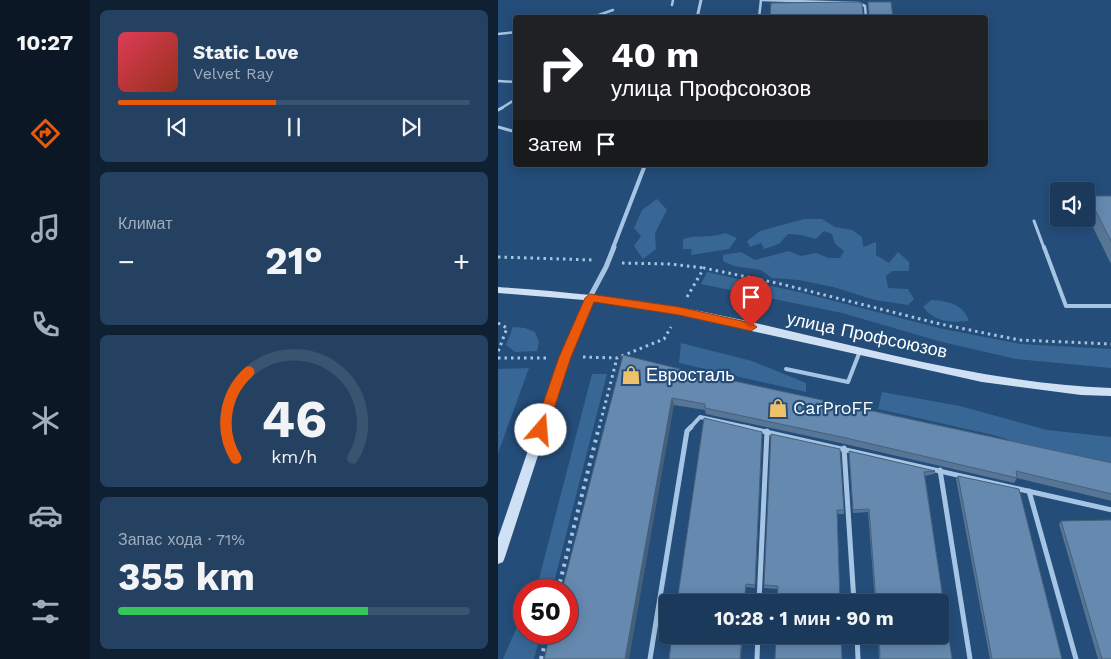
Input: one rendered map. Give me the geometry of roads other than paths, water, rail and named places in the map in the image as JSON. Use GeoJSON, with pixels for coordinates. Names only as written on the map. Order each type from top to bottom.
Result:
{"type":"FeatureCollection","features":[{"type":"Feature","properties":{"kind":"main road","name":"улица Профсоюзов"},"geometry":{"type":"LineString","coordinates":[[498,290],[590,298],[679,311],[982,378],[1081,391],[1112,392]]}},
{"type":"Feature","properties":{"kind":"main road"},"geometry":{"type":"LineString","coordinates":[[498,557],[565,357],[590,298]]}},
{"type":"Feature","properties":{"kind":"street"},"geometry":{"type":"LineString","coordinates":[[698,15],[701,0]]}},
{"type":"Feature","properties":{"kind":"street"},"geometry":{"type":"LineString","coordinates":[[590,298],[606,267],[645,167]]}},
{"type":"Feature","properties":{"kind":"lane"},"geometry":{"type":"LineString","coordinates":[[672,6],[673,0]]}},
{"type":"Feature","properties":{"kind":"lane"},"geometry":{"type":"LineString","coordinates":[[759,15],[761,0],[858,3],[865,6],[866,15]]}},
{"type":"Feature","properties":{"kind":"lane"},"geometry":{"type":"LineString","coordinates":[[599,15],[613,10]]}},
{"type":"Feature","properties":{"kind":"lane"},"geometry":{"type":"LineString","coordinates":[[498,34],[513,32]]}},
{"type":"Feature","properties":{"kind":"lane"},"geometry":{"type":"LineString","coordinates":[[498,81],[513,82]]}},
{"type":"Feature","properties":{"kind":"lane"},"geometry":{"type":"LineString","coordinates":[[498,110],[513,101]]}},
{"type":"Feature","properties":{"kind":"lane"},"geometry":{"type":"LineString","coordinates":[[498,128],[513,131]]}},
{"type":"Feature","properties":{"kind":"lane"},"geometry":{"type":"LineString","coordinates":[[1034,222],[1066,306],[1112,306]]}},
{"type":"Feature","properties":{"kind":"lane"},"geometry":{"type":"LineString","coordinates":[[786,369],[848,382],[860,351]]}},
{"type":"Feature","properties":{"kind":"lane"},"geometry":{"type":"LineString","coordinates":[[650,659],[687,430],[700,417],[1112,510]]}},
{"type":"Feature","properties":{"kind":"lane"},"geometry":{"type":"LineString","coordinates":[[759,594],[767,431]]}},
{"type":"Feature","properties":{"kind":"lane"},"geometry":{"type":"LineString","coordinates":[[844,448],[853,594]]}},
{"type":"Feature","properties":{"kind":"lane"},"geometry":{"type":"LineString","coordinates":[[940,470],[970,659]]}},
{"type":"Feature","properties":{"kind":"lane"},"geometry":{"type":"LineString","coordinates":[[1029,491],[1076,659]]}},
{"type":"Feature","properties":{"kind":"lane"},"geometry":{"type":"LineString","coordinates":[[757,659],[758,644]]}},
{"type":"Feature","properties":{"kind":"lane"},"geometry":{"type":"LineString","coordinates":[[857,644],[858,659]]}},
{"type":"Feature","properties":{"kind":"place","name":"Евросталь"},"geometry":{"type":"Point","coordinates":[631,375]}},
{"type":"Feature","properties":{"kind":"place","name":"CarProFF"},"geometry":{"type":"Point","coordinates":[778,408]}}]}
